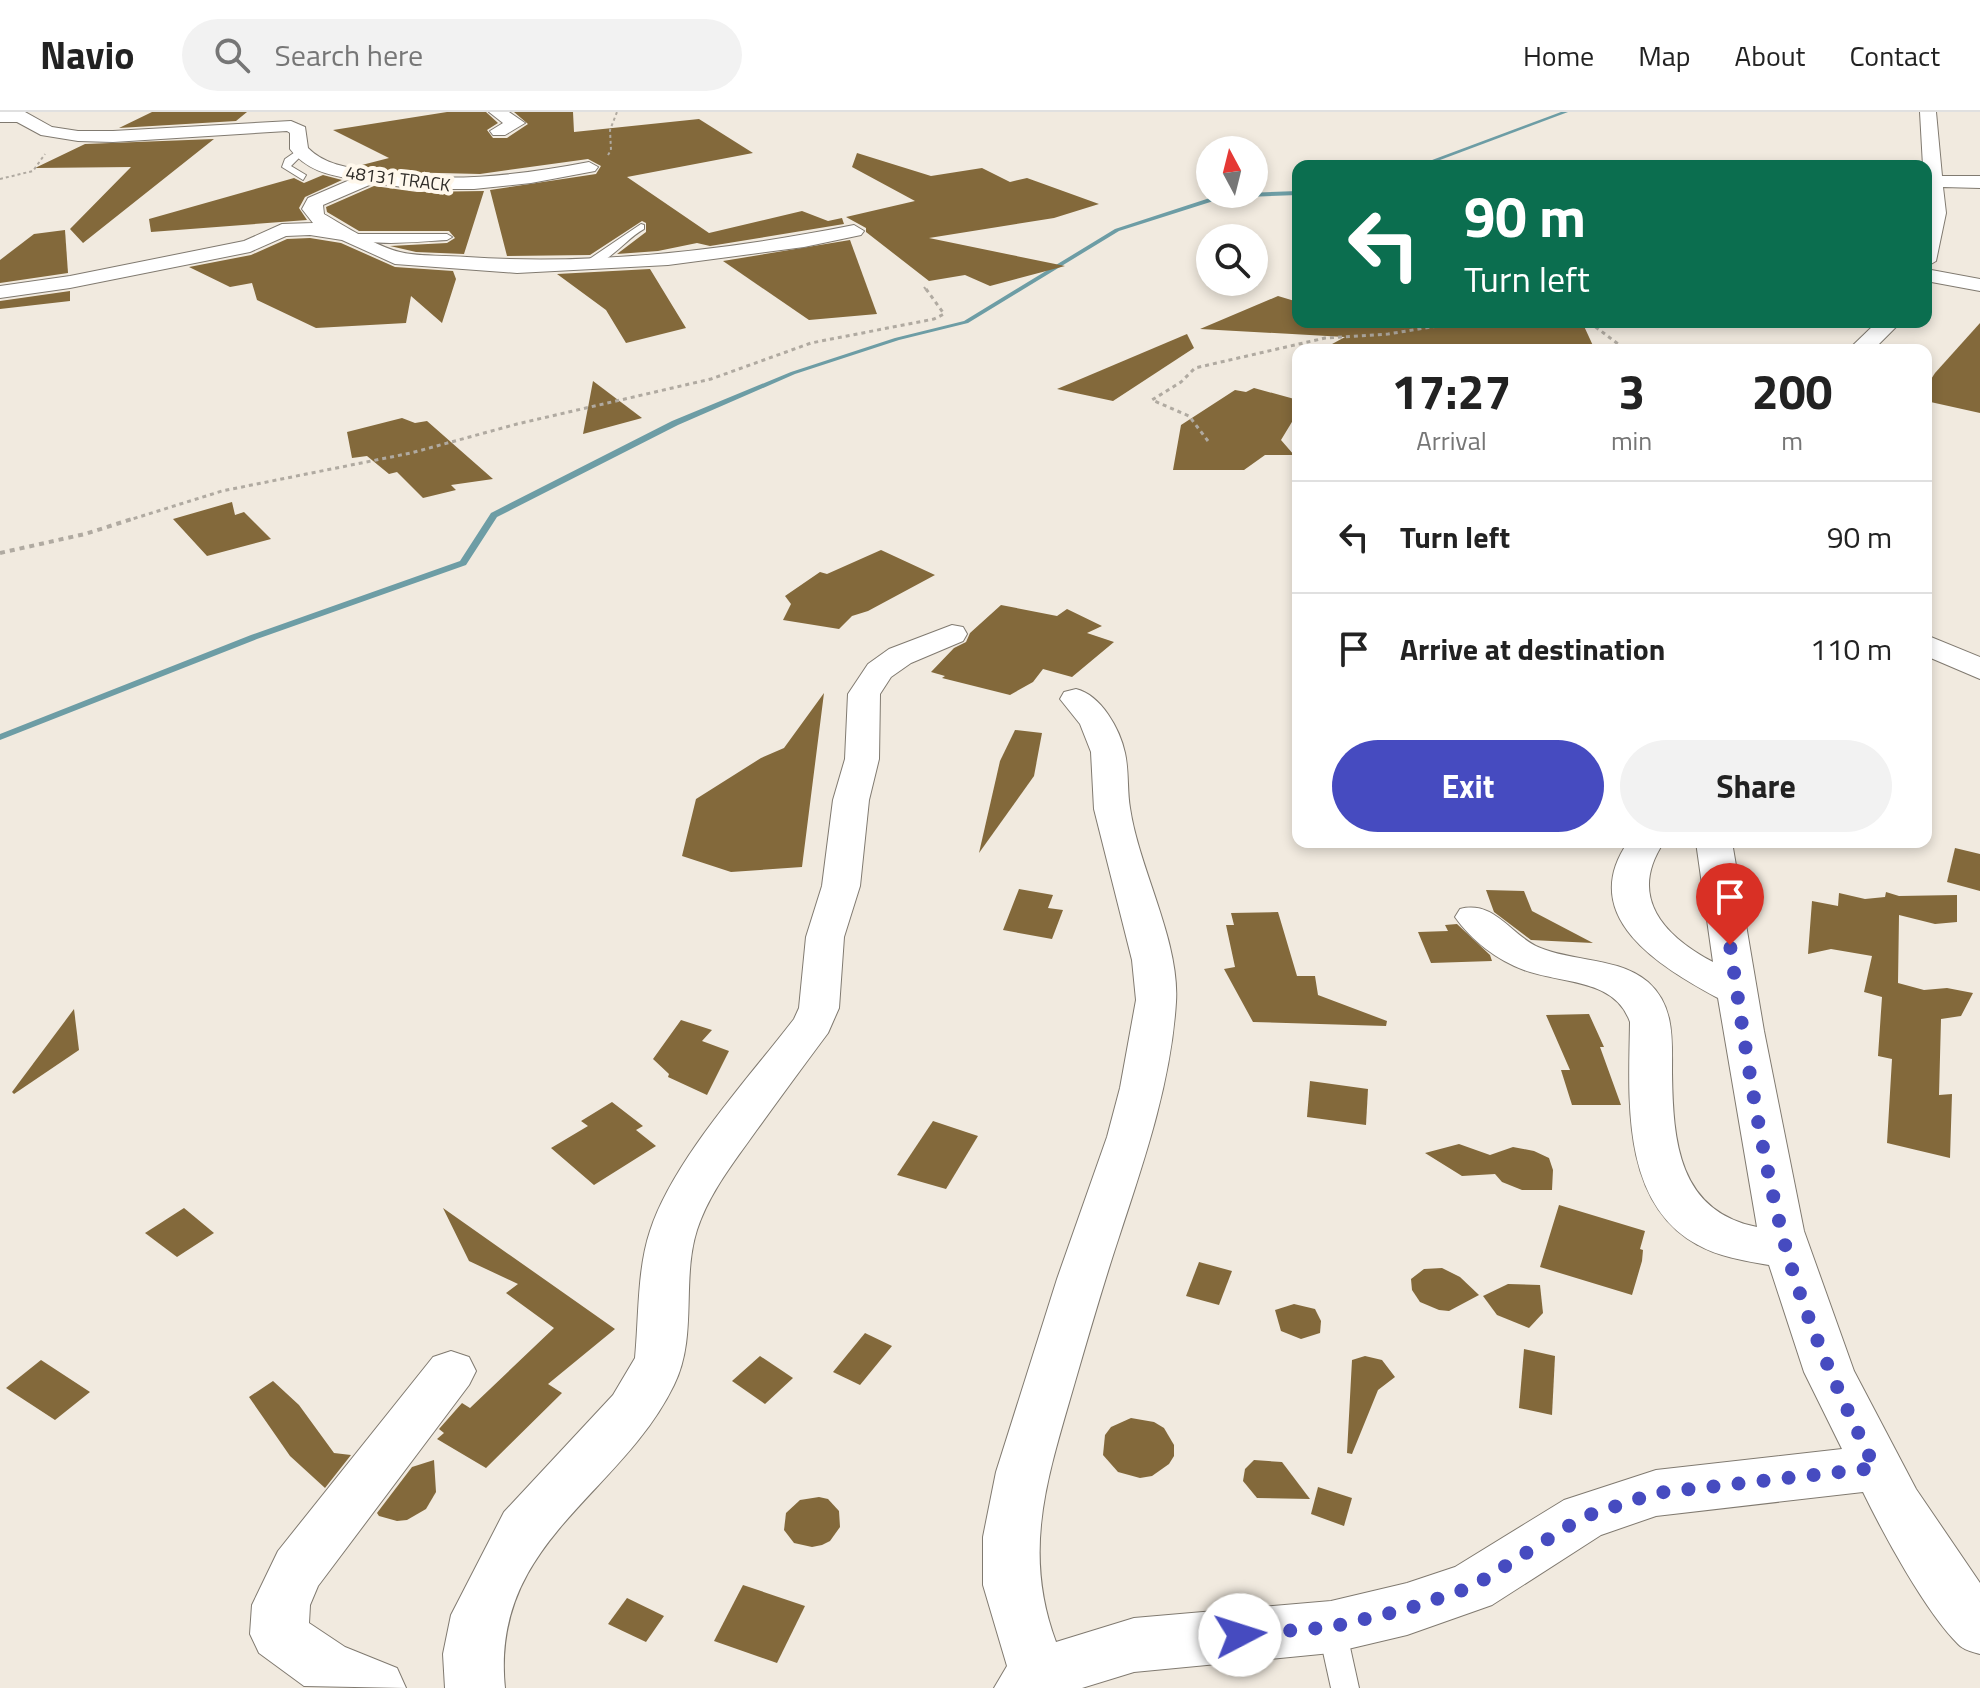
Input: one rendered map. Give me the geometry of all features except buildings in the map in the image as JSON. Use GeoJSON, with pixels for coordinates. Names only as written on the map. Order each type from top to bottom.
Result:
{"type":"FeatureCollection","features":[{"type":"Feature","properties":{"kind":"street"},"geometry":{"type":"LineString","coordinates":[[0,125],[47,112]]}},
{"type":"Feature","properties":{"kind":"street"},"geometry":{"type":"LineString","coordinates":[[497,112],[516,123],[499,131]]}},
{"type":"Feature","properties":{"kind":"street"},"geometry":{"type":"LineString","coordinates":[[1928,112],[1935,181],[1932,213]]}},
{"type":"Feature","properties":{"kind":"street"},"geometry":{"type":"LineString","coordinates":[[0,117],[25,117]]}},
{"type":"Feature","properties":{"kind":"street","name":"48131 TRACK"},"geometry":{"type":"LineString","coordinates":[[25,117],[29,124],[47,132],[105,136],[291,126],[299,131],[301,152],[311,162],[371,178],[470,186],[589,167]]}},
{"type":"Feature","properties":{"kind":"street"},"geometry":{"type":"LineString","coordinates":[[371,178],[311,206],[316,217],[395,258],[517,267],[588,264],[668,259],[804,241],[854,231]]}},
{"type":"Feature","properties":{"kind":"street"},"geometry":{"type":"LineString","coordinates":[[1935,181],[1980,182]]}},
{"type":"Feature","properties":{"kind":"street"},"geometry":{"type":"LineString","coordinates":[[0,292],[70,282],[250,246],[282,230],[310,229],[353,236]]}},
{"type":"Feature","properties":{"kind":"street"},"geometry":{"type":"LineString","coordinates":[[1932,276],[1980,285]]}},
{"type":"Feature","properties":{"kind":"street"},"geometry":{"type":"LineString","coordinates":[[1866,344],[1884,328]]}},
{"type":"Feature","properties":{"kind":"street"},"geometry":{"type":"LineString","coordinates":[[475,1688],[472,1654],[480,1615],[523,1529],[631,1410],[650,1382],[660,1358],[673,1232],[684,1205],[710,1161],[813,1023],[819,1008],[825,937],[841,886],[851,800],[862,759],[864,694],[870,682],[890,664],[952,634]]}},
{"type":"Feature","properties":{"kind":"street"},"geometry":{"type":"LineString","coordinates":[[1932,647],[1980,669]]}},
{"type":"Feature","properties":{"kind":"street"},"geometry":{"type":"LineString","coordinates":[[1076,699],[1096,722],[1108,752],[1112,809],[1152,960],[1156,1000],[1142,1088],[1023,1472],[1011,1537],[1011,1585],[1032,1684],[1065,1666],[1134,1645],[1331,1627],[1407,1609],[1472,1587],[1583,1517],[1656,1493],[1875,1468]]}},
{"type":"Feature","properties":{"kind":"street"},"geometry":{"type":"LineString","coordinates":[[1642,848],[1631,864],[1628,884],[1637,917],[1663,950],[1737,992]]}},
{"type":"Feature","properties":{"kind":"street"},"geometry":{"type":"LineString","coordinates":[[1715,848],[1737,992],[1781,1231],[1788,1252],[1829,1372],[1875,1468],[1947,1584],[1980,1628]]}},
{"type":"Feature","properties":{"kind":"street"},"geometry":{"type":"LineString","coordinates":[[1474,917],[1523,956],[1550,966],[1616,980],[1639,993],[1648,1005],[1651,1022],[1657,1145],[1661,1174],[1671,1197],[1688,1217],[1716,1234],[1788,1252]]}},
{"type":"Feature","properties":{"kind":"street"},"geometry":{"type":"LineString","coordinates":[[376,1688],[342,1676],[300,1653],[279,1634],[281,1605],[298,1569],[451,1371]]}},
{"type":"Feature","properties":{"kind":"lane"},"geometry":{"type":"LineString","coordinates":[[301,152],[288,161],[286,167],[303,177]]}},
{"type":"Feature","properties":{"kind":"lane"},"geometry":{"type":"LineString","coordinates":[[588,264],[604,258],[620,238],[641,227]]}},
{"type":"Feature","properties":{"kind":"lane"},"geometry":{"type":"LineString","coordinates":[[353,236],[383,239],[447,237]]}},
{"type":"Feature","properties":{"kind":"lane"},"geometry":{"type":"LineString","coordinates":[[1331,1627],[1345,1688]]}},
{"type":"Feature","properties":{"kind":"path"},"geometry":{"type":"LineString","coordinates":[[589,167],[607,158],[611,150],[607,141],[609,128],[617,112]]}},
{"type":"Feature","properties":{"kind":"path"},"geometry":{"type":"LineString","coordinates":[[0,553],[85,534],[222,491],[411,453],[517,424],[711,379],[811,343],[934,319],[944,314],[942,307],[930,298],[924,287]]}},
{"type":"Feature","properties":{"kind":"path"},"geometry":{"type":"LineString","coordinates":[[1297,344],[1425,328]]}},
{"type":"Feature","properties":{"kind":"path"},"geometry":{"type":"LineString","coordinates":[[1597,328],[1618,344]]}},
{"type":"Feature","properties":{"kind":"path"},"geometry":{"type":"LineString","coordinates":[[1208,441],[1201,425],[1191,414],[1152,400],[1181,382],[1195,368],[1292,345]]}},
{"type":"Feature","properties":{"kind":"waterway"},"geometry":{"type":"LineString","coordinates":[[1435,160],[1566,112]]}},
{"type":"Feature","properties":{"kind":"waterway"},"geometry":{"type":"LineString","coordinates":[[0,737],[254,637],[463,563],[494,515],[675,423],[793,373],[897,339],[966,322],[1117,230],[1222,196],[1292,193]]}},
{"type":"Feature","properties":{"kind":"route"},"geometry":{"type":"LineString","coordinates":[[1240,1635],[1331,1627],[1407,1609],[1472,1587],[1583,1517],[1656,1493],[1875,1468],[1829,1372],[1781,1231],[1730,945]]}}]}
